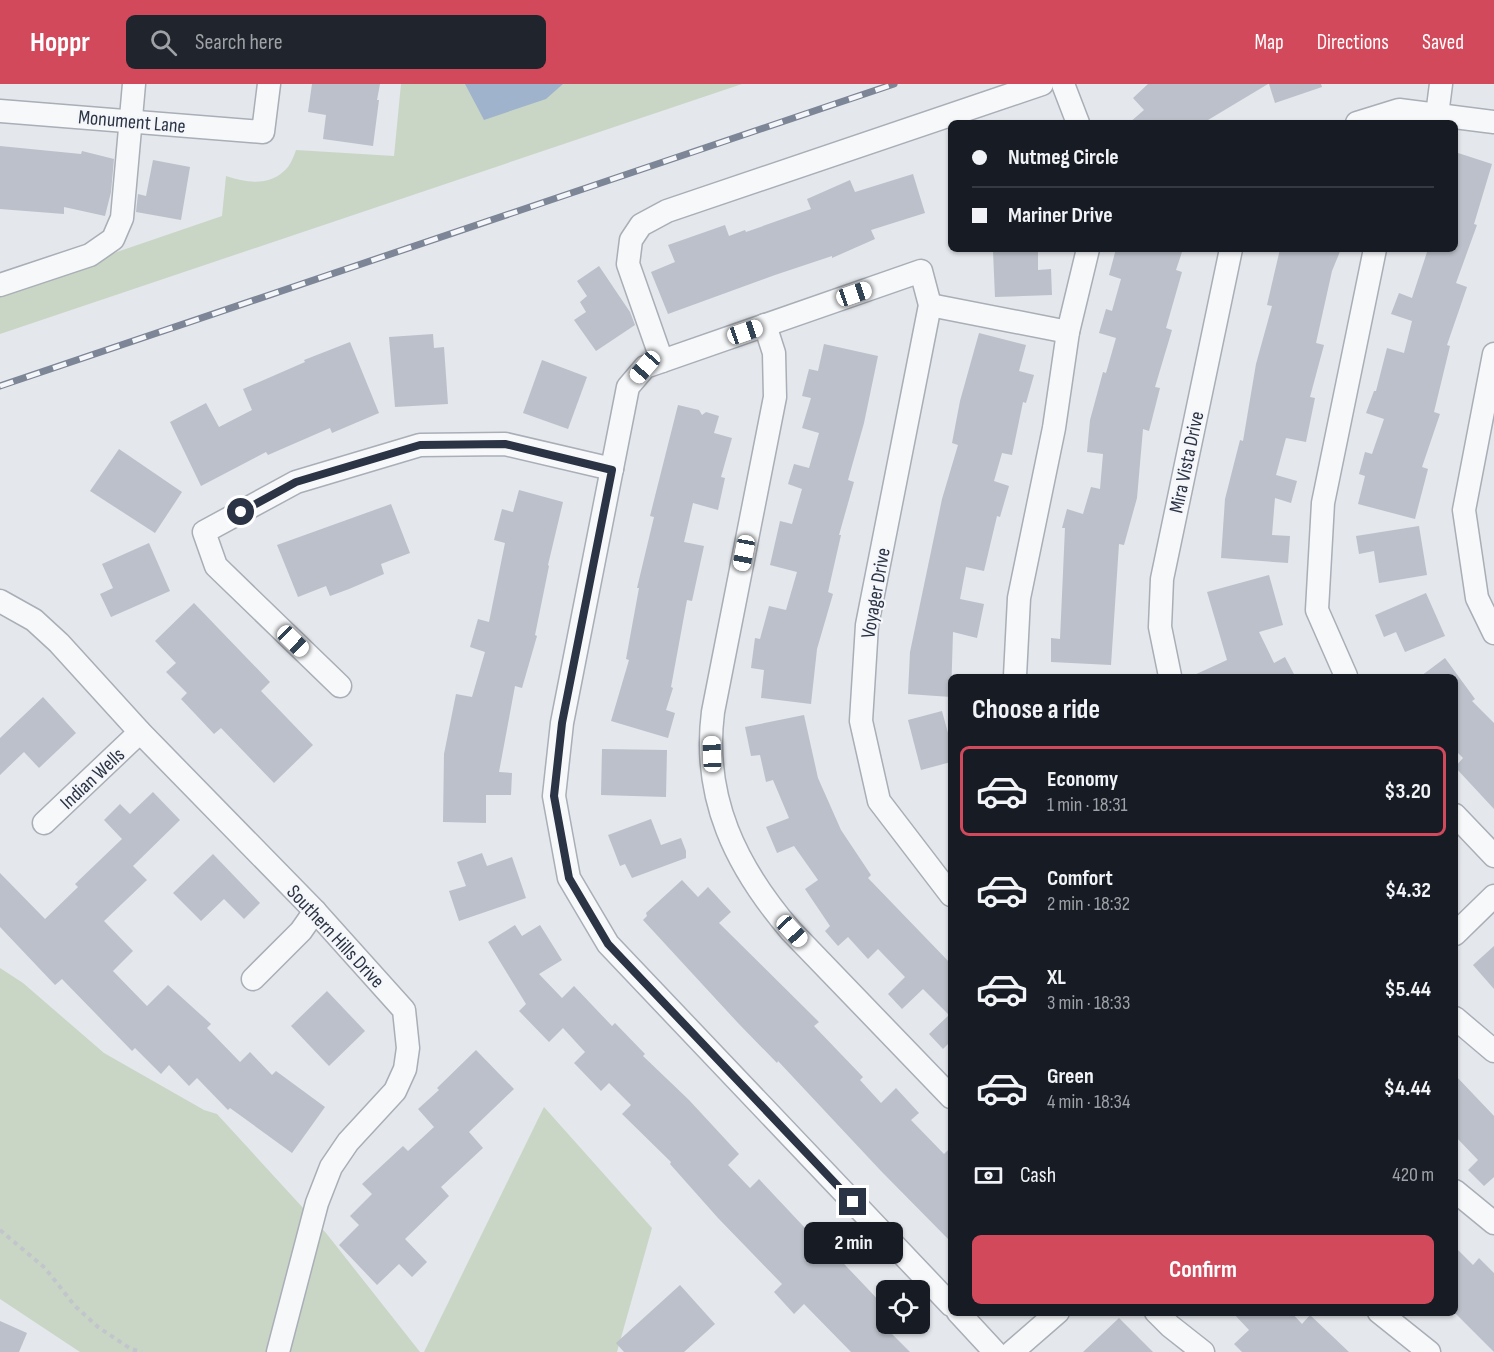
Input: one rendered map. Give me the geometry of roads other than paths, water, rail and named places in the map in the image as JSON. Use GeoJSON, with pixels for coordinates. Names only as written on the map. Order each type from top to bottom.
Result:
{"type":"FeatureCollection","features":[{"type":"Feature","properties":{"kind":"street"},"geometry":{"type":"LineString","coordinates":[[0,285],[90,255],[113,239],[122,218],[134,84]]}},
{"type":"Feature","properties":{"kind":"street","name":"Monument Lane"},"geometry":{"type":"LineString","coordinates":[[0,111],[264,132],[269,84]]}},
{"type":"Feature","properties":{"kind":"street"},"geometry":{"type":"LineString","coordinates":[[654,364],[628,264],[631,240],[641,225],[667,211],[1042,84]]}},
{"type":"Feature","properties":{"kind":"street"},"geometry":{"type":"LineString","coordinates":[[1063,84],[1077,120]]}},
{"type":"Feature","properties":{"kind":"street"},"geometry":{"type":"LineString","coordinates":[[1437,115],[1441,84]]}},
{"type":"Feature","properties":{"kind":"street"},"geometry":{"type":"LineString","coordinates":[[1375,120],[1398,116],[1437,115],[1494,122]]}},
{"type":"Feature","properties":{"kind":"street"},"geometry":{"type":"LineString","coordinates":[[1015,674],[1019,598],[1054,428],[1068,332],[1087,252]]}},
{"type":"Feature","properties":{"kind":"street","name":"Mira Vista Drive"},"geometry":{"type":"LineString","coordinates":[[1170,674],[1160,627],[1162,579],[1229,252]]}},
{"type":"Feature","properties":{"kind":"street"},"geometry":{"type":"LineString","coordinates":[[1345,674],[1317,610],[1323,503],[1374,252]]}},
{"type":"Feature","properties":{"kind":"street","name":"Voyager Drive"},"geometry":{"type":"LineString","coordinates":[[765,325],[921,271],[930,305],[867,625],[861,721],[879,801],[948,891]]}},
{"type":"Feature","properties":{"kind":"street"},"geometry":{"type":"LineString","coordinates":[[930,305],[1068,332]]}},
{"type":"Feature","properties":{"kind":"street"},"geometry":{"type":"LineString","coordinates":[[948,1094],[804,944],[768,903],[740,859],[730,838],[715,786],[711,730],[713,712],[775,397],[775,360],[765,325],[654,364],[628,387],[562,723],[554,796],[569,878],[608,944],[948,1302]]}},
{"type":"Feature","properties":{"kind":"street"},"geometry":{"type":"LineString","coordinates":[[1494,354],[1464,510],[1477,598],[1494,633]]}},
{"type":"Feature","properties":{"kind":"street"},"geometry":{"type":"LineString","coordinates":[[340,686],[216,566],[204,532],[296,482],[420,445],[505,444],[612,470]]}},
{"type":"Feature","properties":{"kind":"street","name":"Southern Hills Drive"},"geometry":{"type":"LineString","coordinates":[[0,601],[34,620],[59,643],[140,732],[315,911],[404,1010],[408,1048],[405,1069],[395,1091],[348,1142],[331,1167],[317,1203],[278,1352]]}},
{"type":"Feature","properties":{"kind":"street","name":"Indian Wells"},"geometry":{"type":"LineString","coordinates":[[44,823],[140,732]]}},
{"type":"Feature","properties":{"kind":"street"},"geometry":{"type":"LineString","coordinates":[[1458,818],[1494,856]]}},
{"type":"Feature","properties":{"kind":"street"},"geometry":{"type":"LineString","coordinates":[[1458,931],[1494,896]]}},
{"type":"Feature","properties":{"kind":"street"},"geometry":{"type":"LineString","coordinates":[[253,979],[301,932],[315,911]]}},
{"type":"Feature","properties":{"kind":"street"},"geometry":{"type":"LineString","coordinates":[[1458,1021],[1494,1051]]}},
{"type":"Feature","properties":{"kind":"street"},"geometry":{"type":"LineString","coordinates":[[1458,1193],[1494,1222]]}},
{"type":"Feature","properties":{"kind":"street"},"geometry":{"type":"LineString","coordinates":[[962,1316],[995,1352]]}},
{"type":"Feature","properties":{"kind":"street"},"geometry":{"type":"LineString","coordinates":[[1012,1352],[1053,1316]]}},
{"type":"Feature","properties":{"kind":"street"},"geometry":{"type":"LineString","coordinates":[[1160,1316],[1203,1352]]}},
{"type":"Feature","properties":{"kind":"street"},"geometry":{"type":"LineString","coordinates":[[1384,1316],[1429,1352]]}},
{"type":"Feature","properties":{"kind":"water"},"geometry":{"type":"Polygon","coordinates":[[[465,84],[563,84],[546,99],[484,120],[465,84]]]}},
{"type":"Feature","properties":{"kind":"railway"},"geometry":{"type":"LineString","coordinates":[[0,386],[894,84]]}}]}
